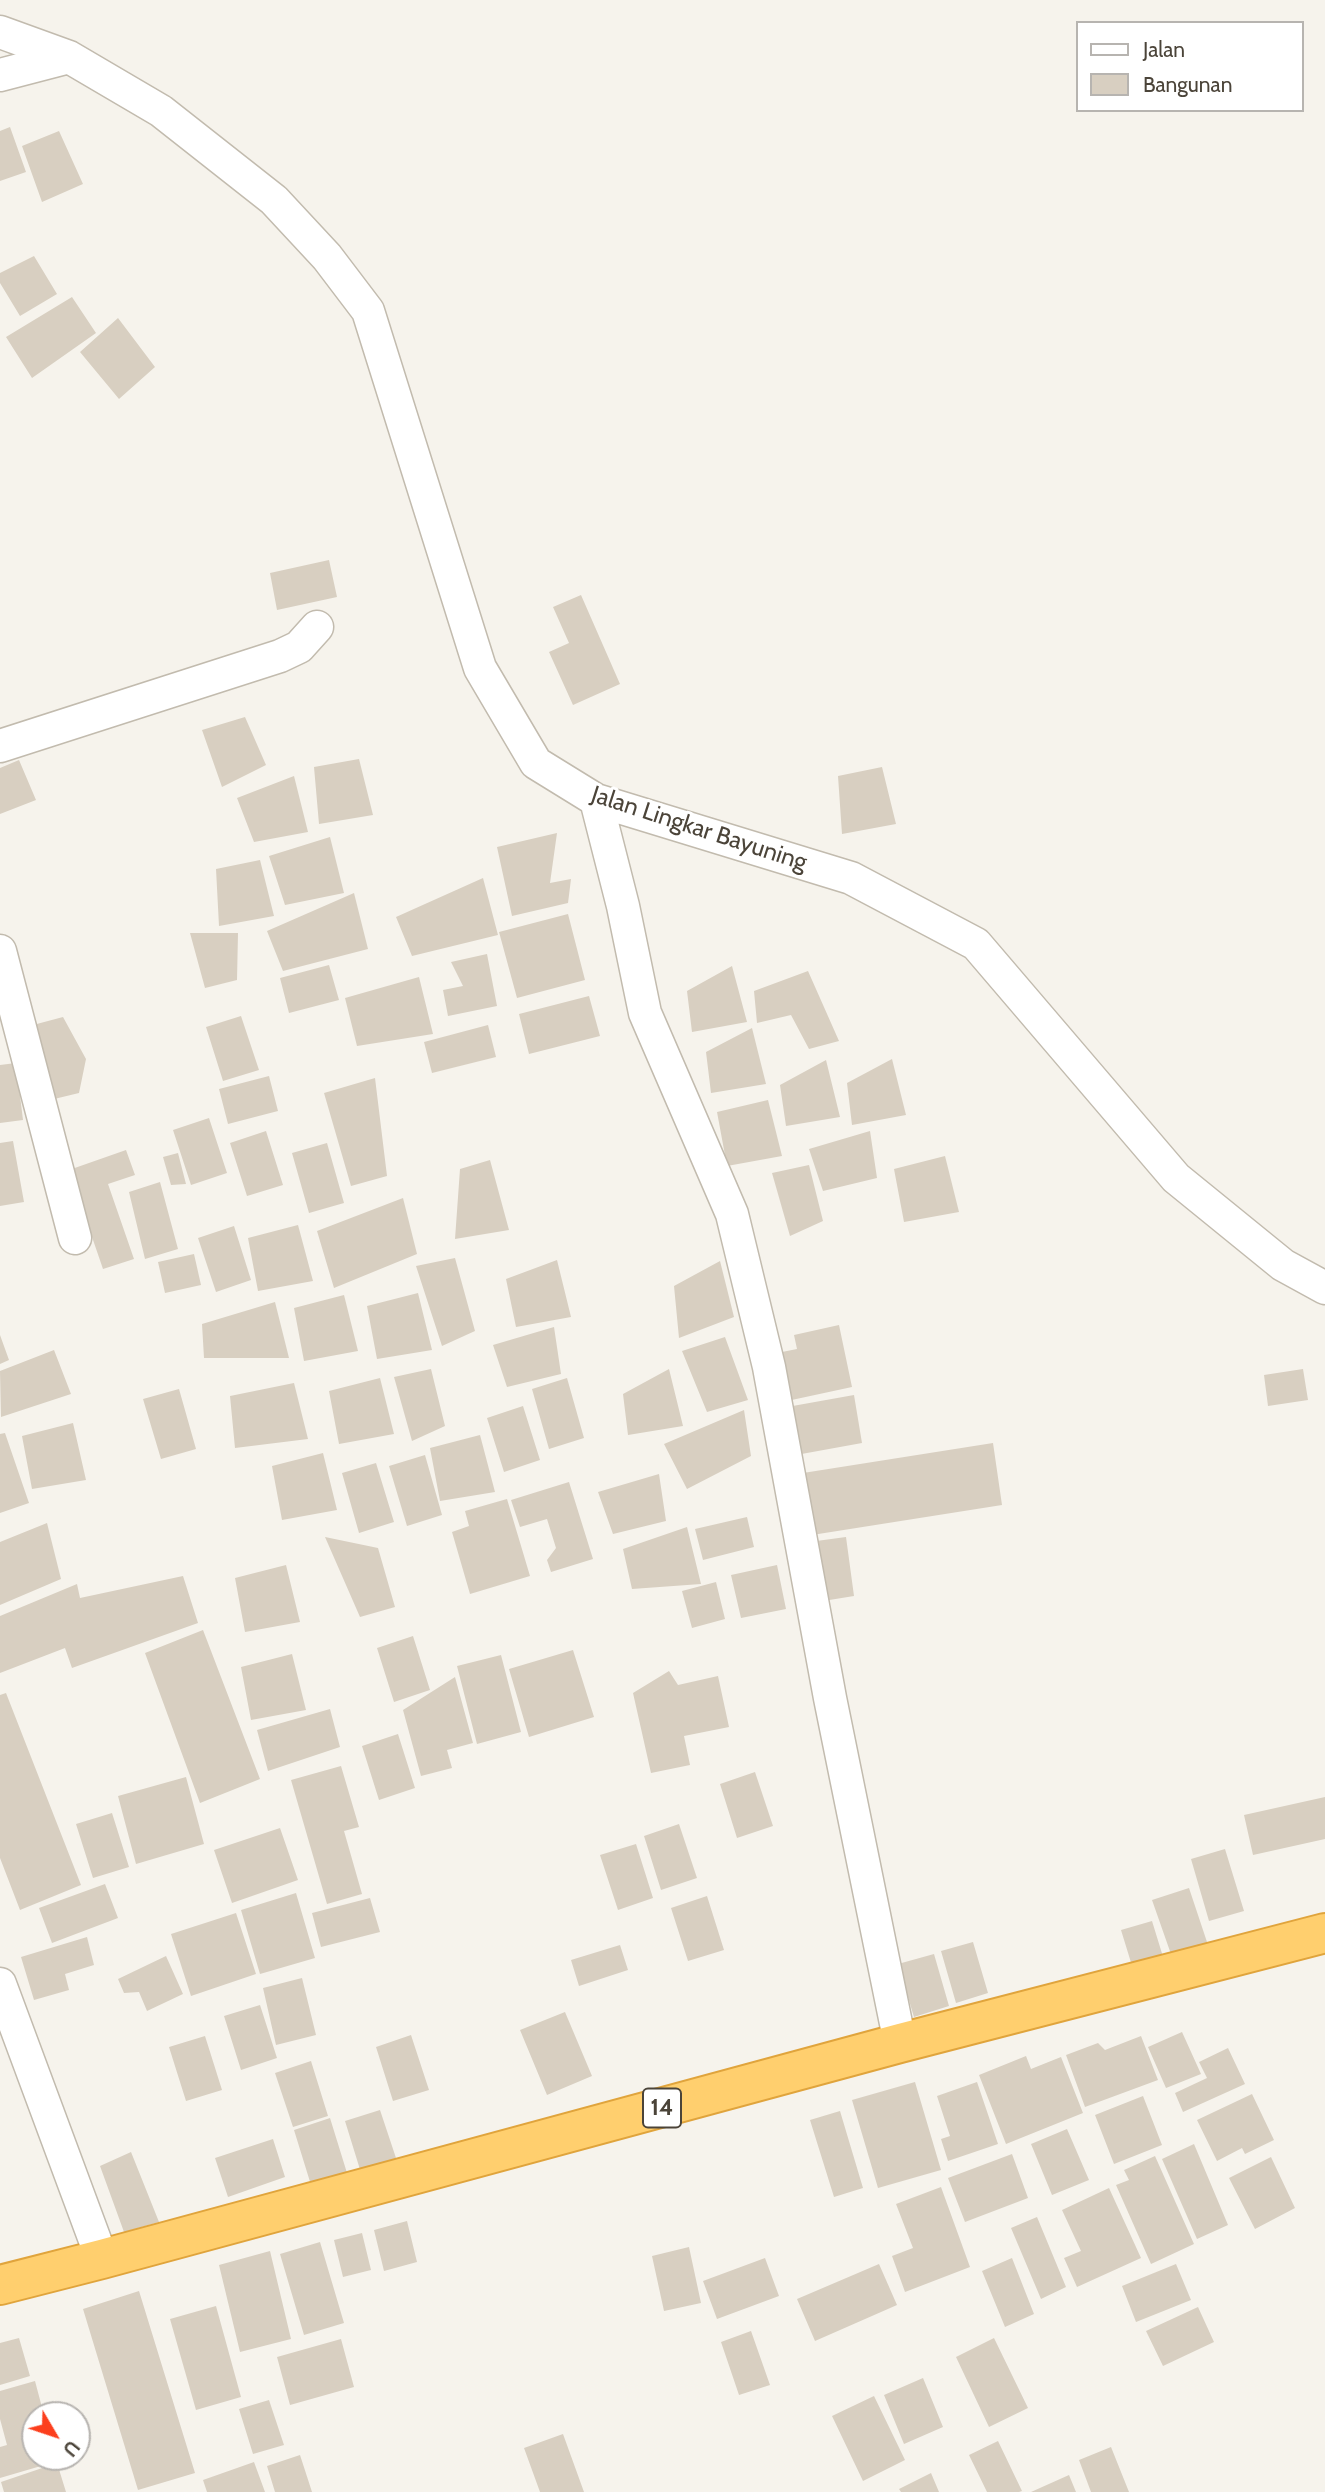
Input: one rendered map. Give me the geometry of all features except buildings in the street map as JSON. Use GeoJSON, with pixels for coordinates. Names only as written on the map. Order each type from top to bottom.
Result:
{"type":"FeatureCollection","features":[{"type":"Feature","properties":{"kind":"highway","name":"14"},"geometry":{"type":"LineString","coordinates":[[0,2284],[102,2259],[900,2043],[1325,1933]]}},
{"type":"Feature","properties":{"kind":"street","name":"Jalan Lingkar Bayuning"},"geometry":{"type":"LineString","coordinates":[[0,32],[69,57],[161,111],[274,200],[327,257],[368,312],[480,668],[536,763],[596,800],[851,878],[976,944],[1176,1178],[1283,1265],[1325,1288]]}},
{"type":"Feature","properties":{"kind":"street"},"geometry":{"type":"LineString","coordinates":[[0,75],[69,57]]}},
{"type":"Feature","properties":{"kind":"street"},"geometry":{"type":"LineString","coordinates":[[0,746],[281,656],[299,647],[317,627]]}},
{"type":"Feature","properties":{"kind":"street"},"geometry":{"type":"LineString","coordinates":[[596,800],[623,906],[645,1013],[732,1214],[763,1342],[830,1698],[900,2043]]}},
{"type":"Feature","properties":{"kind":"street"},"geometry":{"type":"LineString","coordinates":[[0,951],[75,1238]]}},
{"type":"Feature","properties":{"kind":"street"},"geometry":{"type":"LineString","coordinates":[[0,1984],[102,2259]]}}]}
